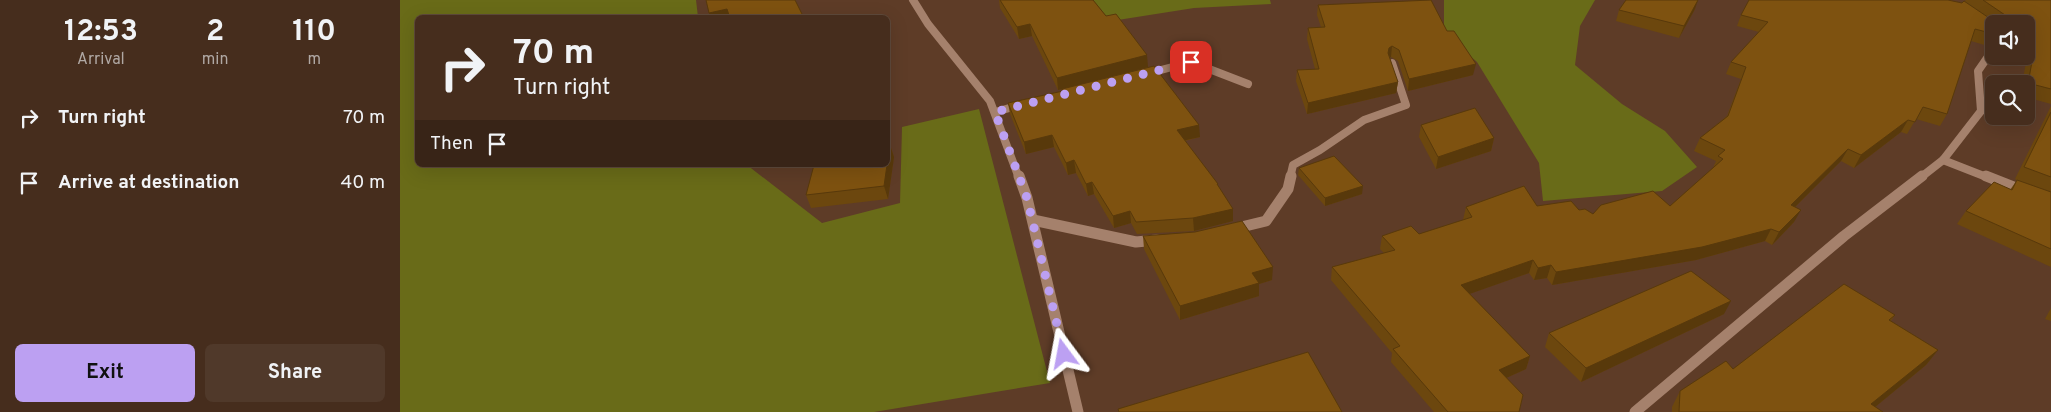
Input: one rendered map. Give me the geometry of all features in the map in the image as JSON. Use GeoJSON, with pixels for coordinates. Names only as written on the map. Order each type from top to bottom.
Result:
{"type":"FeatureCollection","features":[{"type":"Feature","properties":{"kind":"street"},"geometry":{"type":"LineString","coordinates":[[912,0],[928,24],[990,101],[995,112],[1027,198],[1078,412]]}},
{"type":"Feature","properties":{"kind":"street"},"geometry":{"type":"LineString","coordinates":[[1635,412],[1844,236],[1943,160],[1981,111],[1978,71],[1985,61]]}},
{"type":"Feature","properties":{"kind":"street"},"geometry":{"type":"LineString","coordinates":[[1134,77],[1191,62],[1248,84]]}},
{"type":"Feature","properties":{"kind":"street"},"geometry":{"type":"LineString","coordinates":[[1222,231],[1266,221],[1288,189],[1293,165],[1320,150],[1364,120],[1406,105],[1392,63]]}},
{"type":"Feature","properties":{"kind":"street"},"geometry":{"type":"LineString","coordinates":[[995,112],[1031,103]]}},
{"type":"Feature","properties":{"kind":"street"},"geometry":{"type":"LineString","coordinates":[[1943,160],[2033,195]]}},
{"type":"Feature","properties":{"kind":"street"},"geometry":{"type":"LineString","coordinates":[[1033,220],[1136,242],[1166,240]]}},
{"type":"Feature","properties":{"kind":"shaded area"},"geometry":{"type":"Polygon","coordinates":[[[400,0],[696,0],[698,15],[415,15],[415,167],[750,167],[822,223],[900,203],[902,127],[979,109],[1050,383],[874,412],[400,412],[400,0]]]}},
{"type":"Feature","properties":{"kind":"shaded area"},"geometry":{"type":"Polygon","coordinates":[[[1093,0],[1270,0],[1271,4],[1194,8],[1105,22],[1093,0]]]}},
{"type":"Feature","properties":{"kind":"shaded area"},"geometry":{"type":"Polygon","coordinates":[[[1444,0],[1595,0],[1580,26],[1575,65],[1622,104],[1665,131],[1697,167],[1662,191],[1543,201],[1539,163],[1477,62],[1444,33],[1444,0]]]}},
{"type":"Feature","properties":{"kind":"building"},"geometry":{"type":"Polygon","coordinates":[[[706,0],[795,0],[802,15],[729,15],[727,9],[709,13],[706,0]]]}},
{"type":"Feature","properties":{"kind":"building"},"geometry":{"type":"Polygon","coordinates":[[[1000,0],[1093,0],[1106,16],[1116,14],[1147,55],[1057,78],[1030,24],[1017,27],[1000,0]]]}},
{"type":"Feature","properties":{"kind":"building"},"geometry":{"type":"Polygon","coordinates":[[[1431,0],[1447,31],[1454,31],[1476,64],[1409,79],[1399,50],[1392,46],[1389,48],[1388,53],[1398,82],[1308,103],[1297,70],[1319,69],[1308,28],[1325,27],[1318,5],[1431,0]]]}},
{"type":"Feature","properties":{"kind":"building"},"geometry":{"type":"Polygon","coordinates":[[[1626,0],[1698,0],[1684,26],[1619,10],[1626,0]]]}},
{"type":"Feature","properties":{"kind":"building"},"geometry":{"type":"Polygon","coordinates":[[[1749,0],[1948,0],[1962,3],[1964,1],[1985,15],[1985,32],[1975,29],[1947,114],[1923,107],[1915,122],[1908,120],[1861,155],[1848,149],[1791,205],[1801,210],[1779,232],[1771,229],[1702,247],[1556,272],[1551,265],[1538,268],[1533,260],[1461,285],[1530,356],[1499,370],[1523,395],[1519,412],[1448,412],[1393,349],[1400,346],[1332,267],[1395,250],[1382,236],[1411,226],[1419,234],[1472,217],[1466,207],[1524,186],[1537,206],[1571,201],[1579,210],[1585,209],[1593,214],[1601,205],[1653,191],[1670,206],[1723,159],[1718,156],[1725,150],[1700,138],[1728,116],[1746,67],[1731,62],[1768,22],[1741,15],[1749,0]]]}},
{"type":"Feature","properties":{"kind":"building"},"geometry":{"type":"Polygon","coordinates":[[[1983,0],[2051,0],[2051,89],[2035,85],[2035,75],[2030,75],[2031,65],[2035,65],[2035,15],[2005,15],[1983,0]]]}},
{"type":"Feature","properties":{"kind":"building"},"geometry":{"type":"Polygon","coordinates":[[[1154,66],[1199,125],[1177,130],[1218,184],[1233,209],[1193,218],[1136,222],[1130,211],[1113,216],[1092,182],[1086,184],[1074,160],[1066,163],[1052,135],[1024,142],[1008,103],[1063,91],[1062,89],[1154,66]]]}},
{"type":"Feature","properties":{"kind":"building"},"geometry":{"type":"Polygon","coordinates":[[[1475,108],[1494,138],[1438,157],[1421,125],[1475,108]]]}},
{"type":"Feature","properties":{"kind":"building"},"geometry":{"type":"Polygon","coordinates":[[[2051,112],[2051,177],[2024,167],[2051,112]]]}},
{"type":"Feature","properties":{"kind":"building"},"geometry":{"type":"Polygon","coordinates":[[[1334,156],[1363,186],[1325,198],[1299,168],[1334,156]]]}},
{"type":"Feature","properties":{"kind":"building"},"geometry":{"type":"Polygon","coordinates":[[[813,167],[887,167],[884,186],[806,195],[813,167]]]}},
{"type":"Feature","properties":{"kind":"building"},"geometry":{"type":"Polygon","coordinates":[[[2017,180],[2051,192],[2051,249],[1966,211],[1994,182],[2012,190],[2017,180]]]}},
{"type":"Feature","properties":{"kind":"building"},"geometry":{"type":"Polygon","coordinates":[[[1242,221],[1273,267],[1252,273],[1259,283],[1180,306],[1143,236],[1195,232],[1242,221]]]}},
{"type":"Feature","properties":{"kind":"building"},"geometry":{"type":"Polygon","coordinates":[[[1691,271],[1731,301],[1586,368],[1549,333],[1691,271]]]}},
{"type":"Feature","properties":{"kind":"building"},"geometry":{"type":"Polygon","coordinates":[[[1844,284],[1895,315],[1889,320],[1938,350],[1871,404],[1883,412],[1679,412],[1680,391],[1726,361],[1733,369],[1844,284]]]}},
{"type":"Feature","properties":{"kind":"building"},"geometry":{"type":"Polygon","coordinates":[[[1308,352],[1342,412],[1119,412],[1118,409],[1308,352]]]}},
{"type":"Feature","properties":{"kind":"route"},"geometry":{"type":"LineString","coordinates":[[1064,354],[1027,198],[995,112],[1191,62]]}}]}
